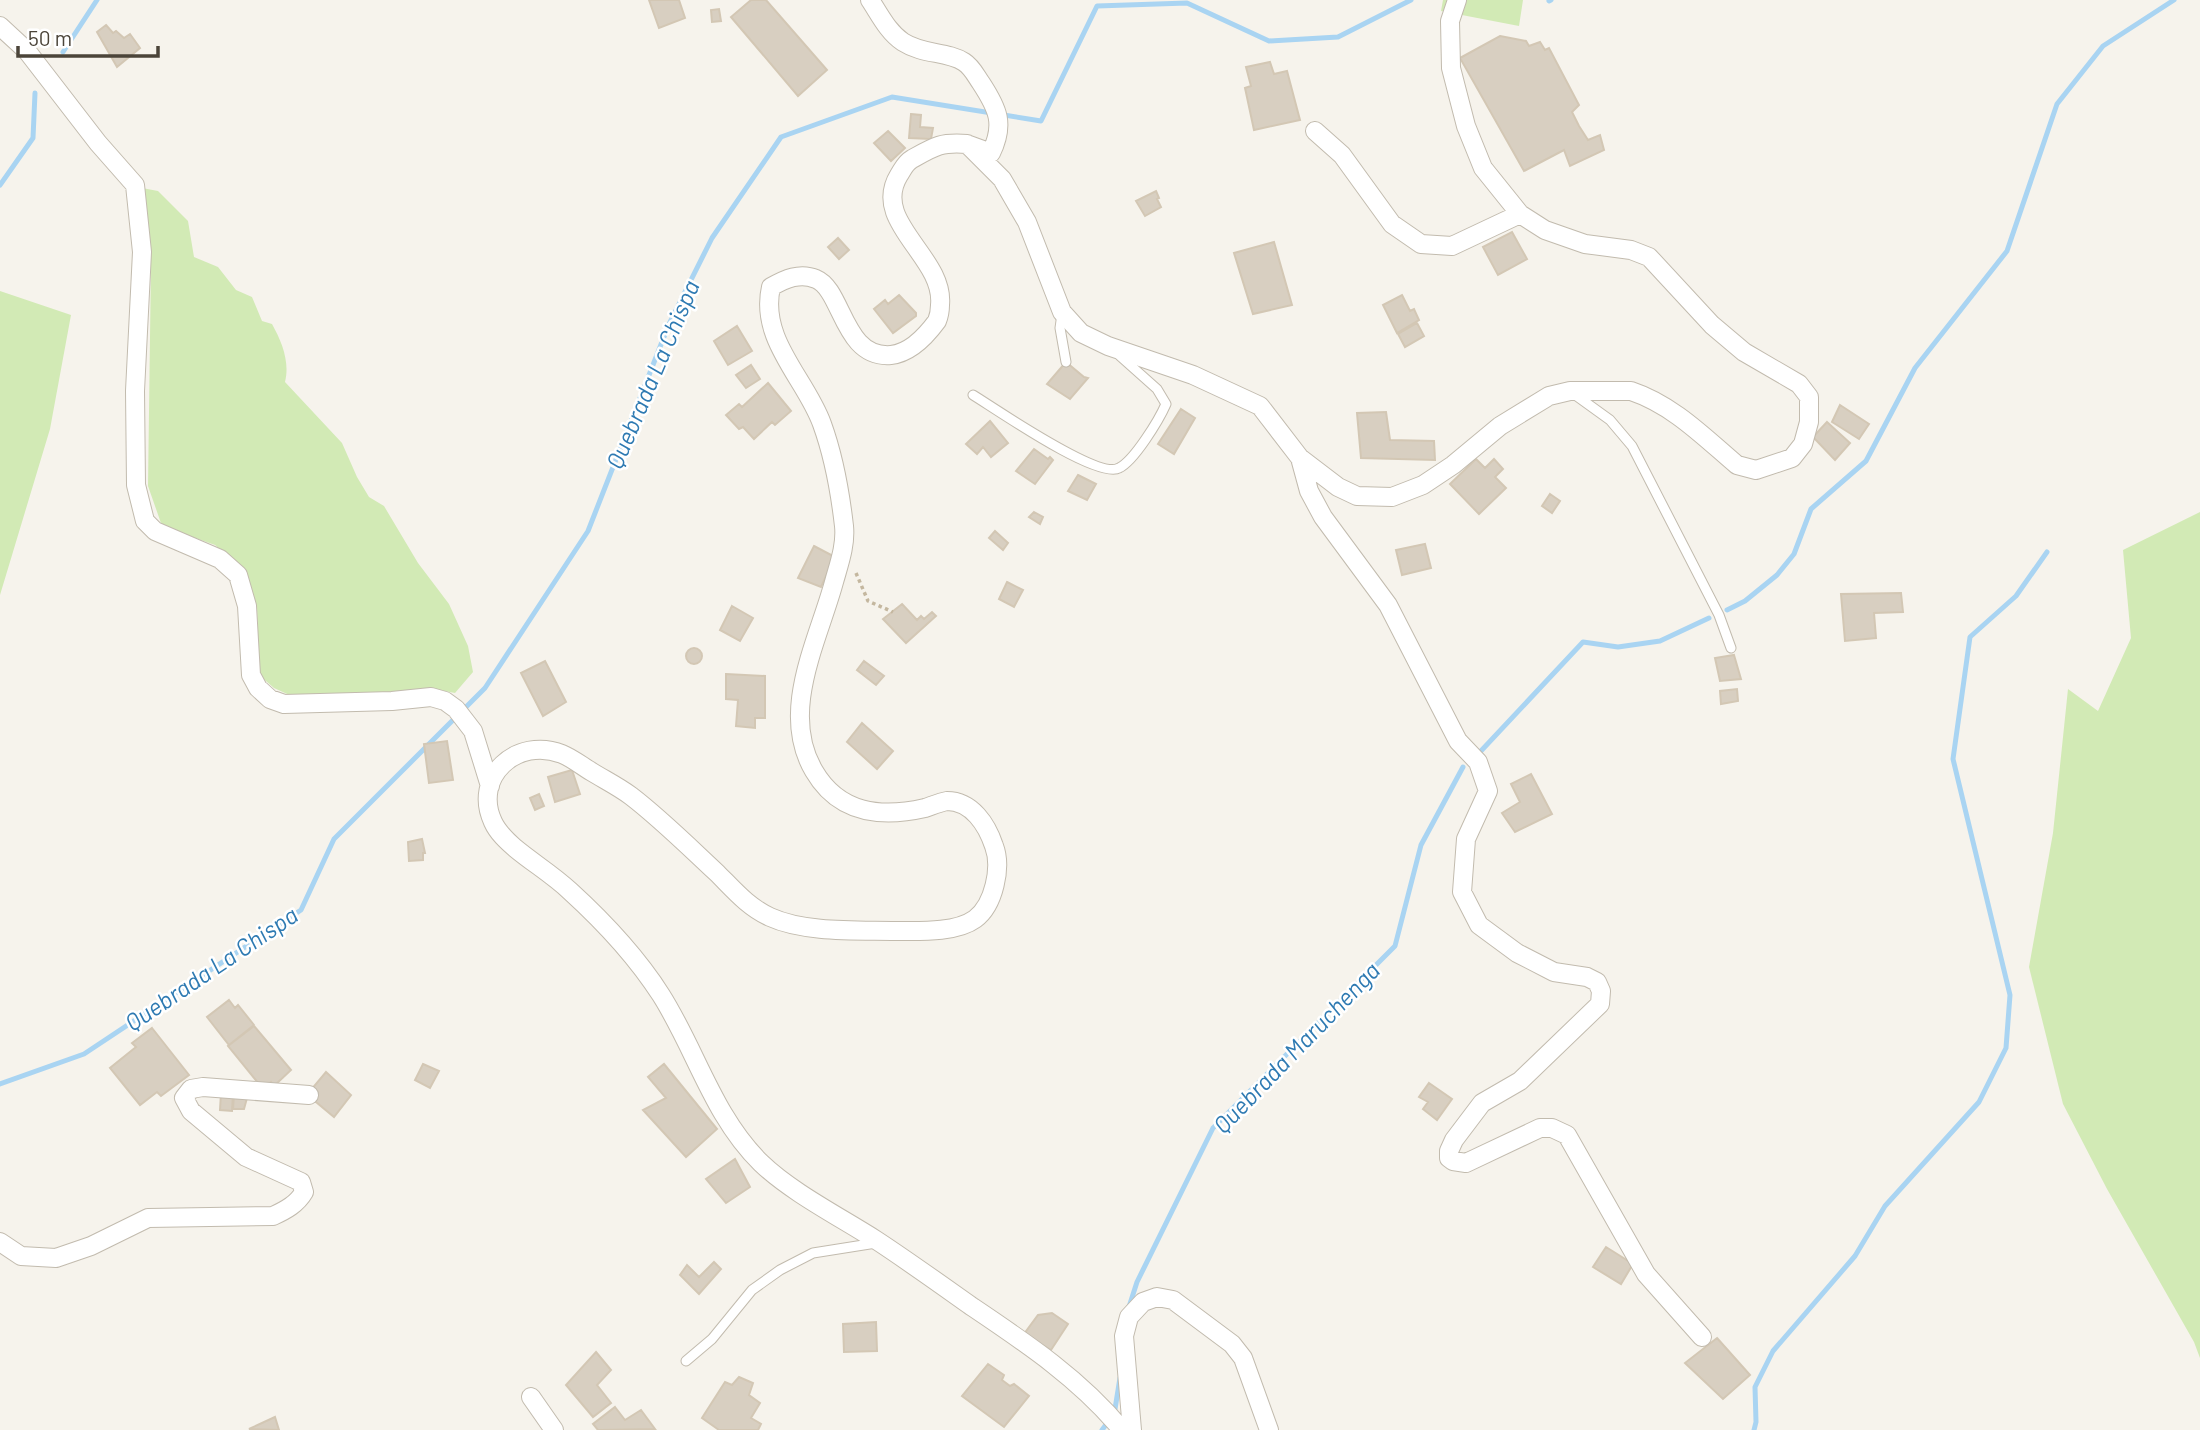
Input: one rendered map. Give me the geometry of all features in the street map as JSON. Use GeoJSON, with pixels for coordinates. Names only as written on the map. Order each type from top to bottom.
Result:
{"type":"FeatureCollection","features":[{"type":"Feature","properties":{"kind":"street"},"geometry":{"type":"LineString","coordinates":[[490,786],[500,767],[514,754],[538,748],[564,755],[629,794],[748,905],[774,919],[798,926],[935,932],[978,917],[997,883],[998,855],[986,825],[965,805],[951,801],[896,813],[866,812],[837,798],[814,771],[800,734],[800,691],[825,617],[845,534],[837,475],[821,419],[784,355],[769,320],[768,301],[771,287],[794,276],[815,278],[823,283],[855,338],[866,348],[886,355],[908,350],[938,319],[940,292],[930,267],[896,218],[891,199],[894,183],[906,163],[929,149],[946,143],[967,144],[991,153],[998,139],[998,114],[992,100],[964,61],[924,52],[903,42],[890,31],[870,0]]}},
{"type":"Feature","properties":{"kind":"street"},"geometry":{"type":"LineString","coordinates":[[967,144],[1002,179],[1021,212],[1045,265],[1062,312],[1081,333],[1108,346],[1193,375],[1260,406],[1300,458],[1338,487],[1357,496],[1392,497],[1423,485],[1500,426],[1549,396],[1570,391],[1631,391],[1639,394],[1679,415],[1737,464],[1756,470],[1792,458],[1802,443],[1809,422],[1809,397],[1799,384],[1744,352],[1712,325],[1649,257],[1631,250],[1585,244],[1545,230],[1520,214],[1483,168],[1466,126],[1451,68],[1450,21],[1457,0]]}},
{"type":"Feature","properties":{"kind":"street"},"geometry":{"type":"LineString","coordinates":[[0,26],[27,51],[98,143],[135,185],[142,252],[135,391],[136,485],[145,522],[155,531],[220,559],[238,575],[247,606],[251,675],[258,688],[270,699],[284,704],[392,701],[431,697],[445,701],[456,709],[473,731],[490,786],[488,808],[495,828],[510,844],[566,887],[612,931],[661,996],[725,1121],[762,1165],[818,1205],[879,1242],[1069,1376],[1097,1399],[1122,1430]]}},
{"type":"Feature","properties":{"kind":"street"},"geometry":{"type":"LineString","coordinates":[[1315,131],[1342,155],[1392,224],[1420,243],[1451,246],[1520,214]]}},
{"type":"Feature","properties":{"kind":"street"},"geometry":{"type":"LineString","coordinates":[[1300,458],[1309,491],[1323,517],[1388,605],[1458,741],[1478,762],[1487,782],[1488,791],[1466,839],[1462,891],[1479,925],[1517,953],[1554,972],[1587,976],[1597,982],[1601,991],[1600,1004],[1520,1081],[1482,1103],[1454,1140],[1448,1152],[1449,1158],[1466,1163],[1540,1128],[1559,1130],[1567,1135],[1646,1274],[1702,1337]]}},
{"type":"Feature","properties":{"kind":"street"},"geometry":{"type":"LineString","coordinates":[[0,1241],[21,1256],[56,1258],[92,1246],[148,1218],[273,1216],[289,1208],[303,1195],[301,1182],[246,1157],[191,1111],[184,1098],[191,1089],[203,1087],[309,1095]]}},
{"type":"Feature","properties":{"kind":"street"},"geometry":{"type":"LineString","coordinates":[[1132,1430],[1124,1336],[1129,1317],[1143,1302],[1157,1297],[1173,1300],[1231,1344],[1243,1358],[1269,1430]]}},
{"type":"Feature","properties":{"kind":"street"},"geometry":{"type":"LineString","coordinates":[[531,1398],[554,1430]]}},
{"type":"Feature","properties":{"kind":"lane"},"geometry":{"type":"LineString","coordinates":[[1062,312],[1060,328],[1066,362]]}},
{"type":"Feature","properties":{"kind":"lane"},"geometry":{"type":"LineString","coordinates":[[973,395],[1083,462],[1108,471],[1118,469],[1128,461],[1166,404],[1157,390],[1108,346]]}},
{"type":"Feature","properties":{"kind":"lane"},"geometry":{"type":"LineString","coordinates":[[1570,391],[1610,419],[1632,446],[1719,615],[1731,648]]}},
{"type":"Feature","properties":{"kind":"lane"},"geometry":{"type":"LineString","coordinates":[[686,1361],[712,1339],[752,1290],[780,1270],[813,1253],[879,1242]]}},
{"type":"Feature","properties":{"kind":"path"},"geometry":{"type":"LineString","coordinates":[[844,543],[869,601],[892,612]]}},
{"type":"Feature","properties":{"kind":"green space"},"geometry":{"type":"Polygon","coordinates":[[[1443,0],[1523,0],[1519,26],[1441,11],[1443,0]]]}},
{"type":"Feature","properties":{"kind":"green space"},"geometry":{"type":"Polygon","coordinates":[[[142,188],[158,191],[188,221],[194,257],[218,267],[236,290],[252,297],[262,321],[272,324],[284,352],[285,382],[342,443],[369,497],[384,506],[418,563],[449,604],[468,646],[473,672],[455,693],[434,689],[296,698],[274,688],[259,675],[257,607],[245,572],[215,545],[162,526],[148,486],[151,263],[142,188]]]}},
{"type":"Feature","properties":{"kind":"green space"},"geometry":{"type":"Polygon","coordinates":[[[0,291],[71,315],[50,429],[0,595],[0,291]]]}},
{"type":"Feature","properties":{"kind":"green space"},"geometry":{"type":"Polygon","coordinates":[[[2200,512],[2200,1358],[2194,1342],[2107,1189],[2063,1104],[2029,967],[2053,833],[2068,689],[2098,711],[2131,638],[2123,550],[2200,512]]]}},
{"type":"Feature","properties":{"kind":"building"},"geometry":{"type":"Polygon","coordinates":[[[649,0],[679,0],[685,18],[659,28],[649,0]]]}},
{"type":"Feature","properties":{"kind":"building"},"geometry":{"type":"Polygon","coordinates":[[[751,0],[766,0],[827,70],[798,96],[731,17],[751,0]]]}},
{"type":"Feature","properties":{"kind":"building"},"geometry":{"type":"Polygon","coordinates":[[[719,9],[721,21],[712,22],[711,10],[719,9]]]}},
{"type":"Feature","properties":{"kind":"building"},"geometry":{"type":"Polygon","coordinates":[[[106,25],[113,33],[116,31],[124,38],[130,34],[140,48],[117,67],[97,32],[106,25]]]}},
{"type":"Feature","properties":{"kind":"building"},"geometry":{"type":"Polygon","coordinates":[[[1500,36],[1526,41],[1529,46],[1540,42],[1545,50],[1549,48],[1579,105],[1572,112],[1579,126],[1588,140],[1600,135],[1604,150],[1570,166],[1564,150],[1524,171],[1460,58],[1500,36]]]}},
{"type":"Feature","properties":{"kind":"building"},"geometry":{"type":"Polygon","coordinates":[[[1270,62],[1274,74],[1287,71],[1300,120],[1254,130],[1245,88],[1251,86],[1246,67],[1270,62]]]}},
{"type":"Feature","properties":{"kind":"building"},"geometry":{"type":"Polygon","coordinates":[[[911,114],[921,115],[920,127],[933,128],[931,139],[909,138],[911,114]]]}},
{"type":"Feature","properties":{"kind":"building"},"geometry":{"type":"Polygon","coordinates":[[[888,131],[905,148],[891,161],[874,143],[888,131]]]}},
{"type":"Feature","properties":{"kind":"building"},"geometry":{"type":"Polygon","coordinates":[[[1156,191],[1161,207],[1145,216],[1136,201],[1156,191]]]}},
{"type":"Feature","properties":{"kind":"building"},"geometry":{"type":"Polygon","coordinates":[[[1512,232],[1527,259],[1498,275],[1483,247],[1512,232]]]}},
{"type":"Feature","properties":{"kind":"building"},"geometry":{"type":"Polygon","coordinates":[[[838,238],[849,250],[839,259],[828,247],[838,238]]]}},
{"type":"Feature","properties":{"kind":"building"},"geometry":{"type":"Polygon","coordinates":[[[1274,242],[1292,305],[1253,314],[1234,253],[1274,242]]]}},
{"type":"Feature","properties":{"kind":"building"},"geometry":{"type":"Polygon","coordinates":[[[899,295],[916,316],[893,333],[874,309],[885,300],[888,304],[899,295]]]}},
{"type":"Feature","properties":{"kind":"building"},"geometry":{"type":"Polygon","coordinates":[[[1402,295],[1410,311],[1414,309],[1419,320],[1397,333],[1383,305],[1402,295]]]}},
{"type":"Feature","properties":{"kind":"building"},"geometry":{"type":"Polygon","coordinates":[[[1417,323],[1424,336],[1405,347],[1398,334],[1417,323]]]}},
{"type":"Feature","properties":{"kind":"building"},"geometry":{"type":"Polygon","coordinates":[[[737,326],[752,351],[728,365],[714,341],[737,326]]]}},
{"type":"Feature","properties":{"kind":"building"},"geometry":{"type":"Polygon","coordinates":[[[1066,362],[1088,378],[1070,399],[1047,384],[1066,362]]]}},
{"type":"Feature","properties":{"kind":"building"},"geometry":{"type":"Polygon","coordinates":[[[751,365],[760,379],[746,388],[736,375],[751,365]]]}},
{"type":"Feature","properties":{"kind":"building"},"geometry":{"type":"Polygon","coordinates":[[[768,383],[791,411],[775,425],[772,422],[754,439],[743,427],[739,429],[726,415],[739,404],[742,407],[768,383]]]}},
{"type":"Feature","properties":{"kind":"building"},"geometry":{"type":"Polygon","coordinates":[[[1840,405],[1869,424],[1859,439],[1832,422],[1840,405]]]}},
{"type":"Feature","properties":{"kind":"building"},"geometry":{"type":"Polygon","coordinates":[[[1181,409],[1195,418],[1174,454],[1158,444],[1181,409]]]}},
{"type":"Feature","properties":{"kind":"building"},"geometry":{"type":"Polygon","coordinates":[[[1386,412],[1390,440],[1434,441],[1435,460],[1361,458],[1357,413],[1386,412]]]}},
{"type":"Feature","properties":{"kind":"building"},"geometry":{"type":"Polygon","coordinates":[[[990,421],[1008,443],[991,457],[983,447],[977,454],[966,444],[990,421]]]}},
{"type":"Feature","properties":{"kind":"building"},"geometry":{"type":"Polygon","coordinates":[[[1827,422],[1850,443],[1835,460],[1813,437],[1827,422]]]}},
{"type":"Feature","properties":{"kind":"building"},"geometry":{"type":"Polygon","coordinates":[[[1034,449],[1053,460],[1035,484],[1016,471],[1034,449]]]}},
{"type":"Feature","properties":{"kind":"building"},"geometry":{"type":"Polygon","coordinates":[[[1476,459],[1485,468],[1494,459],[1503,469],[1495,477],[1506,488],[1479,514],[1450,484],[1476,459]]]}},
{"type":"Feature","properties":{"kind":"building"},"geometry":{"type":"Polygon","coordinates":[[[1078,475],[1096,484],[1087,500],[1068,491],[1078,475]]]}},
{"type":"Feature","properties":{"kind":"building"},"geometry":{"type":"Polygon","coordinates":[[[1550,494],[1560,501],[1552,513],[1542,506],[1550,494]]]}},
{"type":"Feature","properties":{"kind":"building"},"geometry":{"type":"Polygon","coordinates":[[[1034,512],[1043,517],[1040,524],[1029,517],[1034,512]]]}},
{"type":"Feature","properties":{"kind":"building"},"geometry":{"type":"Polygon","coordinates":[[[995,531],[1008,543],[1003,550],[989,538],[995,531]]]}},
{"type":"Feature","properties":{"kind":"building"},"geometry":{"type":"Polygon","coordinates":[[[1425,544],[1431,568],[1402,575],[1396,550],[1425,544]]]}},
{"type":"Feature","properties":{"kind":"building"},"geometry":{"type":"Polygon","coordinates":[[[814,546],[835,557],[821,587],[798,578],[814,546]]]}},
{"type":"Feature","properties":{"kind":"building"},"geometry":{"type":"Polygon","coordinates":[[[1007,582],[1023,590],[1014,607],[999,599],[1007,582]]]}},
{"type":"Feature","properties":{"kind":"building"},"geometry":{"type":"Polygon","coordinates":[[[1901,593],[1903,612],[1874,613],[1876,638],[1845,641],[1841,594],[1901,593]]]}},
{"type":"Feature","properties":{"kind":"building"},"geometry":{"type":"Polygon","coordinates":[[[902,604],[917,620],[921,616],[924,619],[932,612],[936,616],[906,643],[883,619],[902,604]]]}},
{"type":"Feature","properties":{"kind":"building"},"geometry":{"type":"Polygon","coordinates":[[[732,606],[753,618],[740,641],[720,630],[732,606]]]}},
{"type":"Feature","properties":{"kind":"building"},"geometry":{"type":"Polygon","coordinates":[[[694,648],[702,656],[694,664],[686,656],[694,648]]]}},
{"type":"Feature","properties":{"kind":"building"},"geometry":{"type":"Polygon","coordinates":[[[1734,655],[1741,679],[1720,681],[1715,658],[1734,655]]]}},
{"type":"Feature","properties":{"kind":"building"},"geometry":{"type":"Polygon","coordinates":[[[545,661],[566,702],[543,716],[521,673],[545,661]]]}},
{"type":"Feature","properties":{"kind":"building"},"geometry":{"type":"Polygon","coordinates":[[[864,661],[884,676],[876,685],[857,670],[864,661]]]}},
{"type":"Feature","properties":{"kind":"building"},"geometry":{"type":"Polygon","coordinates":[[[726,674],[765,676],[765,718],[755,718],[755,728],[736,726],[738,700],[726,699],[726,674]]]}},
{"type":"Feature","properties":{"kind":"building"},"geometry":{"type":"Polygon","coordinates":[[[1737,689],[1738,701],[1721,704],[1720,691],[1737,689]]]}},
{"type":"Feature","properties":{"kind":"building"},"geometry":{"type":"Polygon","coordinates":[[[862,723],[893,751],[877,769],[847,742],[862,723]]]}},
{"type":"Feature","properties":{"kind":"building"},"geometry":{"type":"Polygon","coordinates":[[[447,741],[453,780],[429,783],[424,744],[447,741]]]}},
{"type":"Feature","properties":{"kind":"building"},"geometry":{"type":"Polygon","coordinates":[[[572,770],[580,794],[555,802],[548,777],[572,770]]]}},
{"type":"Feature","properties":{"kind":"building"},"geometry":{"type":"Polygon","coordinates":[[[1531,774],[1552,814],[1515,832],[1502,813],[1520,802],[1511,784],[1531,774]]]}},
{"type":"Feature","properties":{"kind":"building"},"geometry":{"type":"Polygon","coordinates":[[[539,794],[544,806],[535,810],[530,798],[539,794]]]}},
{"type":"Feature","properties":{"kind":"building"},"geometry":{"type":"Polygon","coordinates":[[[422,839],[425,853],[423,860],[409,861],[408,842],[422,839]]]}},
{"type":"Feature","properties":{"kind":"building"},"geometry":{"type":"Polygon","coordinates":[[[229,1000],[235,1008],[238,1005],[254,1025],[229,1045],[207,1017],[229,1000]]]}},
{"type":"Feature","properties":{"kind":"building"},"geometry":{"type":"Polygon","coordinates":[[[254,1026],[291,1070],[274,1086],[271,1082],[263,1089],[228,1046],[254,1026]]]}},
{"type":"Feature","properties":{"kind":"building"},"geometry":{"type":"Polygon","coordinates":[[[152,1028],[189,1075],[161,1096],[157,1092],[140,1105],[110,1068],[136,1047],[132,1043],[152,1028]]]}},
{"type":"Feature","properties":{"kind":"building"},"geometry":{"type":"Polygon","coordinates":[[[423,1064],[439,1071],[430,1088],[415,1080],[423,1064]]]}},
{"type":"Feature","properties":{"kind":"building"},"geometry":{"type":"Polygon","coordinates":[[[664,1064],[717,1129],[686,1157],[643,1110],[666,1098],[648,1077],[664,1064]]]}},
{"type":"Feature","properties":{"kind":"building"},"geometry":{"type":"Polygon","coordinates":[[[326,1072],[351,1095],[334,1117],[310,1097],[310,1091],[326,1072]]]}},
{"type":"Feature","properties":{"kind":"building"},"geometry":{"type":"Polygon","coordinates":[[[1429,1083],[1452,1099],[1437,1120],[1423,1109],[1428,1102],[1419,1097],[1429,1083]]]}},
{"type":"Feature","properties":{"kind":"building"},"geometry":{"type":"Polygon","coordinates":[[[221,1093],[233,1094],[232,1111],[220,1110],[221,1093]]]}},
{"type":"Feature","properties":{"kind":"building"},"geometry":{"type":"Polygon","coordinates":[[[234,1094],[247,1098],[244,1109],[233,1109],[234,1094]]]}},
{"type":"Feature","properties":{"kind":"building"},"geometry":{"type":"Polygon","coordinates":[[[735,1159],[750,1187],[726,1203],[706,1179],[735,1159]]]}},
{"type":"Feature","properties":{"kind":"building"},"geometry":{"type":"Polygon","coordinates":[[[1606,1247],[1633,1264],[1621,1284],[1593,1267],[1606,1247]]]}},
{"type":"Feature","properties":{"kind":"building"},"geometry":{"type":"Polygon","coordinates":[[[714,1262],[721,1269],[699,1294],[680,1275],[687,1265],[699,1277],[714,1262]]]}},
{"type":"Feature","properties":{"kind":"building"},"geometry":{"type":"Polygon","coordinates":[[[1052,1313],[1068,1324],[1051,1350],[1024,1334],[1038,1315],[1052,1313]]]}},
{"type":"Feature","properties":{"kind":"building"},"geometry":{"type":"Polygon","coordinates":[[[876,1322],[877,1351],[844,1352],[843,1324],[876,1322]]]}},
{"type":"Feature","properties":{"kind":"building"},"geometry":{"type":"Polygon","coordinates":[[[1717,1338],[1750,1375],[1723,1399],[1685,1363],[1717,1338]]]}},
{"type":"Feature","properties":{"kind":"building"},"geometry":{"type":"Polygon","coordinates":[[[596,1352],[611,1370],[597,1385],[611,1403],[593,1417],[566,1385],[596,1352]]]}},
{"type":"Feature","properties":{"kind":"building"},"geometry":{"type":"Polygon","coordinates":[[[988,1364],[1004,1375],[1002,1380],[1010,1386],[1014,1384],[1029,1396],[1004,1427],[962,1396],[988,1364]]]}},
{"type":"Feature","properties":{"kind":"building"},"geometry":{"type":"Polygon","coordinates":[[[739,1377],[753,1383],[749,1395],[760,1403],[751,1418],[761,1424],[758,1430],[719,1430],[702,1418],[725,1382],[732,1385],[739,1377]]]}},
{"type":"Feature","properties":{"kind":"building"},"geometry":{"type":"Polygon","coordinates":[[[615,1407],[625,1420],[641,1410],[655,1429],[598,1430],[593,1424],[615,1407]]]}},
{"type":"Feature","properties":{"kind":"building"},"geometry":{"type":"Polygon","coordinates":[[[275,1417],[279,1430],[249,1429],[275,1417]]]}},
{"type":"Feature","properties":{"kind":"waterway"},"geometry":{"type":"LineString","coordinates":[[63,52],[97,0]]}},
{"type":"Feature","properties":{"kind":"waterway","name":"Quebrada La Chispa"},"geometry":{"type":"LineString","coordinates":[[0,1084],[84,1054],[301,910],[334,839],[485,688],[588,531],[669,324],[712,238],[781,137],[892,97],[1041,121],[1097,6],[1187,3],[1269,41],[1338,37],[1411,0]]}},
{"type":"Feature","properties":{"kind":"waterway","name":"Quebrada Maruchenga"},"geometry":{"type":"LineString","coordinates":[[1727,610],[1745,601],[1777,575],[1794,554],[1811,509],[1866,461],[1915,368],[2007,251],[2057,104],[2103,46],[2174,0]]}},
{"type":"Feature","properties":{"kind":"waterway"},"geometry":{"type":"LineString","coordinates":[[0,185],[33,138],[35,93]]}},
{"type":"Feature","properties":{"kind":"waterway"},"geometry":{"type":"LineString","coordinates":[[1754,1430],[1755,1387],[1773,1351],[1855,1256],[1885,1206],[1979,1102],[2006,1048],[2010,995],[1953,759],[1970,637],[2016,596],[2047,552]]}},
{"type":"Feature","properties":{"kind":"waterway","name":"Quebrada Maruchenga"},"geometry":{"type":"LineString","coordinates":[[1480,752],[1583,642],[1618,647],[1660,641],[1709,618]]}},
{"type":"Feature","properties":{"kind":"waterway","name":"Quebrada Maruchenga"},"geometry":{"type":"LineString","coordinates":[[1128,1310],[1137,1282],[1213,1128],[1395,946],[1421,845],[1463,767]]}},
{"type":"Feature","properties":{"kind":"waterway","name":"Quebrada Maruchenga"},"geometry":{"type":"LineString","coordinates":[[1115,1409],[1120,1378]]}},
{"type":"Feature","properties":{"kind":"waterway","name":"Quebrada Maruchenga"},"geometry":{"type":"LineString","coordinates":[[1102,1430],[1105,1426]]}}]}
